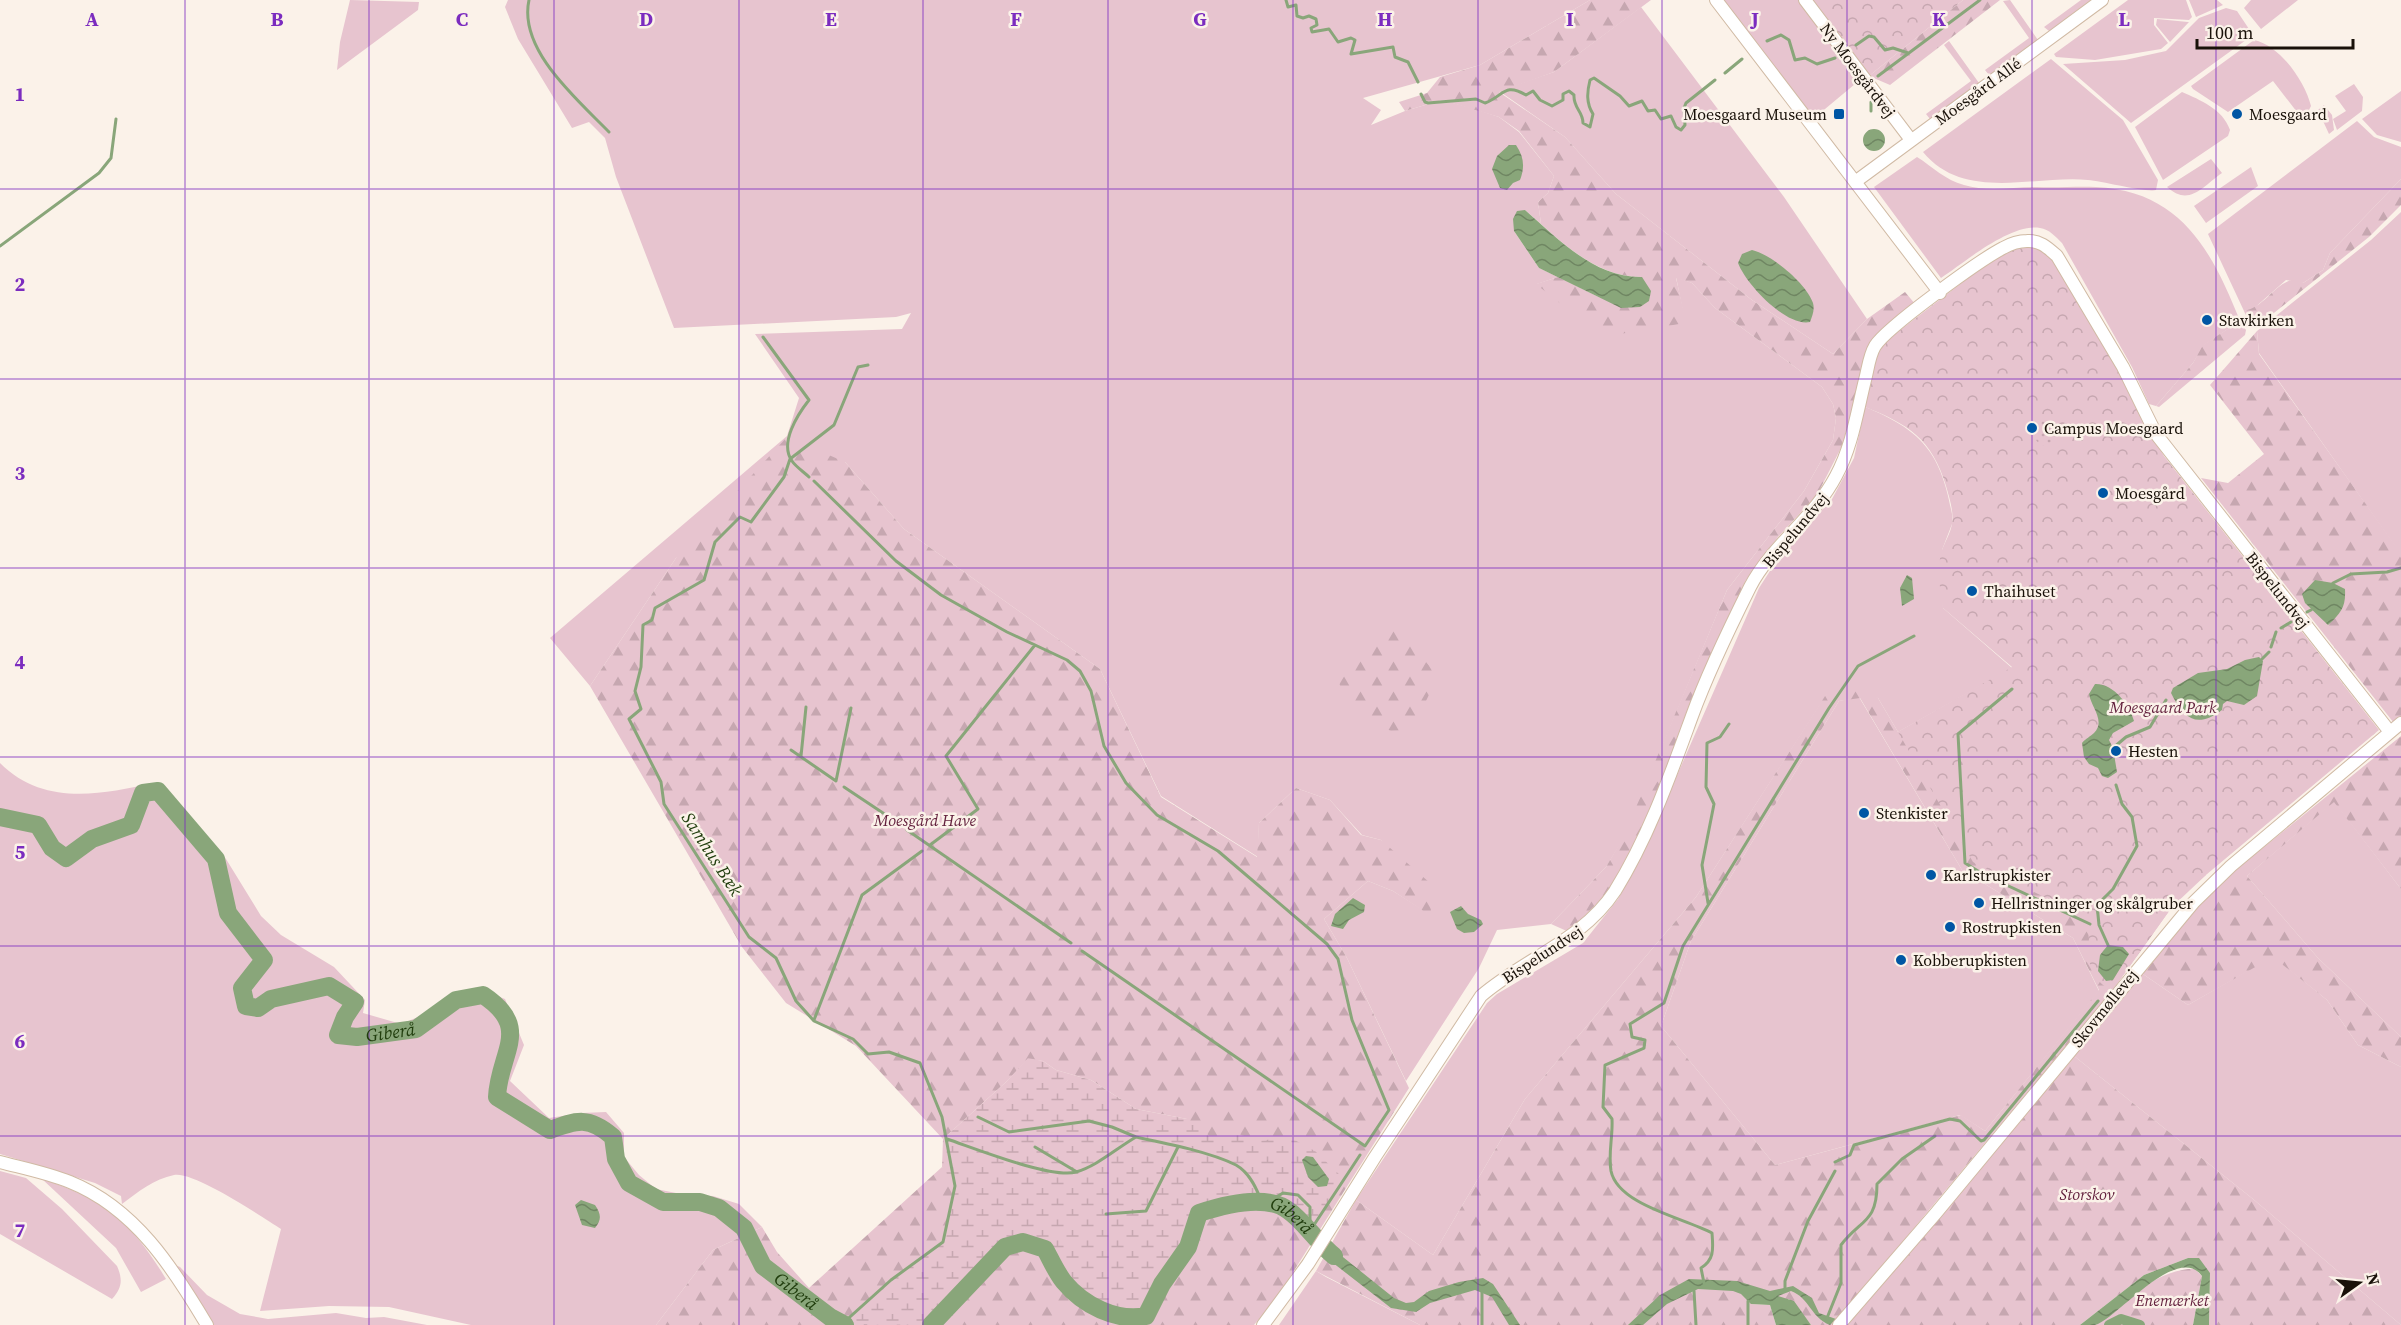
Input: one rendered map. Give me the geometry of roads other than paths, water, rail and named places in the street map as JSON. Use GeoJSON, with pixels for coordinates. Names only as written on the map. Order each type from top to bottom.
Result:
{"type":"FeatureCollection","features":[{"type":"Feature","properties":{"kind":"street"},"geometry":{"type":"LineString","coordinates":[[1716,0],[1940,293]]}},
{"type":"Feature","properties":{"kind":"street","name":"Ny Moesgårdvej"},"geometry":{"type":"LineString","coordinates":[[1805,0],[1911,140]]}},
{"type":"Feature","properties":{"kind":"street","name":"Moesgård Allé"},"geometry":{"type":"LineString","coordinates":[[1855,182],[2102,0]]}},
{"type":"Feature","properties":{"kind":"street","name":"Bispelundvej"},"geometry":{"type":"LineString","coordinates":[[1263,1325],[1308,1264],[1481,996],[1498,982],[1571,938],[1594,918],[1614,892],[1634,858],[1672,776],[1693,715],[1752,583],[1776,549],[1824,497],[1838,473],[1846,453],[1876,345],[1940,293],[2004,247],[2031,240],[2045,245],[2057,256],[2123,367],[2156,434],[2390,732]]}},
{"type":"Feature","properties":{"kind":"street","name":"Skovmøllevej"},"geometry":{"type":"LineString","coordinates":[[1839,1325],[1936,1214],[2186,910],[2231,866],[2401,723]]}},
{"type":"Feature","properties":{"kind":"street"},"geometry":{"type":"LineString","coordinates":[[0,1162],[70,1182],[102,1198],[124,1215],[140,1229],[164,1259],[207,1325]]}},
{"type":"Feature","properties":{"kind":"water"},"geometry":{"type":"Polygon","coordinates":[[[1874,129],[1882,132],[1885,140],[1882,148],[1874,151],[1866,148],[1863,140],[1866,132],[1874,129]]]}},
{"type":"Feature","properties":{"kind":"water"},"geometry":{"type":"Polygon","coordinates":[[[1509,145],[1516,145],[1521,154],[1523,171],[1520,180],[1513,183],[1507,190],[1500,188],[1492,169],[1497,156],[1509,145]]]}},
{"type":"Feature","properties":{"kind":"water"},"geometry":{"type":"Polygon","coordinates":[[[1525,210],[1564,244],[1593,264],[1625,276],[1642,277],[1651,291],[1649,301],[1640,307],[1621,308],[1539,268],[1514,231],[1513,219],[1517,211],[1525,210]]]}},
{"type":"Feature","properties":{"kind":"water"},"geometry":{"type":"Polygon","coordinates":[[[1752,250],[1769,257],[1804,287],[1814,306],[1810,322],[1800,322],[1779,311],[1749,282],[1738,263],[1742,254],[1752,250]]]}},
{"type":"Feature","properties":{"kind":"water"},"geometry":{"type":"Polygon","coordinates":[[[1907,575],[1912,578],[1914,599],[1902,606],[1900,588],[1907,575]]]}},
{"type":"Feature","properties":{"kind":"water"},"geometry":{"type":"Polygon","coordinates":[[[2315,580],[2333,583],[2345,589],[2342,609],[2328,625],[2305,603],[2302,594],[2315,580]]]}},
{"type":"Feature","properties":{"kind":"water"},"geometry":{"type":"Polygon","coordinates":[[[2259,657],[2263,661],[2257,696],[2244,705],[2227,701],[2223,704],[2222,710],[2213,716],[2198,720],[2186,715],[2171,693],[2173,688],[2198,673],[2227,669],[2245,660],[2259,657]]]}},
{"type":"Feature","properties":{"kind":"water"},"geometry":{"type":"Polygon","coordinates":[[[2095,684],[2108,687],[2120,696],[2129,708],[2134,721],[2113,733],[2109,740],[2113,748],[2117,772],[2108,778],[2102,776],[2098,768],[2089,764],[2084,757],[2082,743],[2094,733],[2099,724],[2089,694],[2095,684]]]}},
{"type":"Feature","properties":{"kind":"water"},"geometry":{"type":"Polygon","coordinates":[[[1353,898],[1365,905],[1364,912],[1349,920],[1343,929],[1331,926],[1335,914],[1353,898]]]}},
{"type":"Feature","properties":{"kind":"water"},"geometry":{"type":"Polygon","coordinates":[[[1461,906],[1468,914],[1481,920],[1483,924],[1474,932],[1464,933],[1457,929],[1450,912],[1461,906]]]}},
{"type":"Feature","properties":{"kind":"water"},"geometry":{"type":"Polygon","coordinates":[[[2108,945],[2123,947],[2129,954],[2113,980],[2106,981],[2098,971],[2100,955],[2108,945]]]}},
{"type":"Feature","properties":{"kind":"water"},"geometry":{"type":"Polygon","coordinates":[[[1306,1156],[1313,1157],[1329,1179],[1327,1186],[1318,1187],[1308,1177],[1302,1160],[1306,1156]]]}},
{"type":"Feature","properties":{"kind":"water"},"geometry":{"type":"Polygon","coordinates":[[[581,1200],[595,1205],[599,1211],[600,1219],[595,1228],[582,1225],[575,1205],[581,1200]]]}},
{"type":"Feature","properties":{"kind":"water","name":"Giberå"},"geometry":{"type":"Polygon","coordinates":[[[1328,1245],[1394,1298],[1406,1303],[1414,1302],[1429,1291],[1483,1278],[1493,1284],[1520,1325],[1509,1325],[1492,1297],[1475,1290],[1430,1303],[1416,1312],[1391,1308],[1323,1254],[1328,1245]]]}},
{"type":"Feature","properties":{"kind":"water"},"geometry":{"type":"Polygon","coordinates":[[[2188,1258],[2199,1258],[2210,1273],[2209,1325],[2193,1325],[2202,1276],[2191,1268],[2178,1269],[2163,1275],[2105,1320],[2095,1325],[2080,1325],[2144,1275],[2188,1258]]]}},
{"type":"Feature","properties":{"kind":"water"},"geometry":{"type":"Polygon","coordinates":[[[1689,1279],[1737,1281],[1770,1291],[1793,1286],[1812,1298],[1819,1313],[1836,1319],[1830,1325],[1823,1322],[1802,1298],[1791,1291],[1778,1296],[1794,1301],[1811,1325],[1776,1325],[1770,1305],[1751,1304],[1741,1294],[1733,1291],[1698,1289],[1667,1304],[1643,1325],[1628,1325],[1660,1295],[1689,1279]]]}},
{"type":"Feature","properties":{"kind":"waterway"},"geometry":{"type":"LineString","coordinates":[[529,0],[528,19],[532,37],[541,55],[567,89],[609,132]]}},
{"type":"Feature","properties":{"kind":"waterway"},"geometry":{"type":"LineString","coordinates":[[1286,0],[1288,7],[1296,5],[1297,16],[1303,18],[1309,16],[1316,19],[1317,25],[1311,28],[1312,32],[1329,29],[1338,42],[1351,38],[1355,40],[1351,54],[1393,47],[1395,57],[1408,62],[1418,82]]}},
{"type":"Feature","properties":{"kind":"waterway"},"geometry":{"type":"LineString","coordinates":[[1878,76],[1980,0]]}},
{"type":"Feature","properties":{"kind":"waterway"},"geometry":{"type":"LineString","coordinates":[[1767,41],[1781,35],[1789,40],[1795,60],[1805,58],[1817,64],[1835,58]]}},
{"type":"Feature","properties":{"kind":"waterway"},"geometry":{"type":"LineString","coordinates":[[1856,45],[1869,36],[1874,37],[1885,50],[1893,48],[1908,53]]}},
{"type":"Feature","properties":{"kind":"waterway"},"geometry":{"type":"LineString","coordinates":[[1725,73],[1742,59]]}},
{"type":"Feature","properties":{"kind":"waterway"},"geometry":{"type":"LineString","coordinates":[[1421,94],[1428,103],[1476,99],[1485,103],[1508,90],[1519,91],[1526,95],[1533,91],[1540,100],[1552,106],[1563,100],[1563,94],[1569,91],[1574,95],[1583,123],[1590,127],[1593,114],[1588,102],[1588,93],[1590,80],[1594,78],[1620,96],[1629,106],[1642,101],[1648,111],[1655,110],[1661,119],[1671,116],[1676,127],[1681,130],[1685,125],[1686,103],[1715,80]]}},
{"type":"Feature","properties":{"kind":"waterway"},"geometry":{"type":"LineString","coordinates":[[1871,102],[1871,111]]}},
{"type":"Feature","properties":{"kind":"waterway"},"geometry":{"type":"LineString","coordinates":[[0,246],[99,173],[111,158],[116,119]]}},
{"type":"Feature","properties":{"kind":"waterway"},"geometry":{"type":"LineString","coordinates":[[763,337],[809,400],[795,421],[788,446],[792,461],[809,477]]}},
{"type":"Feature","properties":{"kind":"waterway","name":"Samhus Bæk"},"geometry":{"type":"LineString","coordinates":[[842,1324],[891,1280],[943,1242],[955,1186],[942,1117],[920,1063],[889,1052],[868,1054],[853,1039],[814,1021],[796,1001],[776,958],[749,937],[664,804],[661,782],[629,719],[641,709],[635,691],[641,667],[643,625],[652,620],[655,608],[704,580],[715,542],[740,517],[751,522],[784,477],[790,459],[834,425],[858,367],[868,365]]}},
{"type":"Feature","properties":{"kind":"waterway"},"geometry":{"type":"LineString","coordinates":[[814,481],[896,561],[941,595],[1007,632],[1067,660],[1080,671],[1091,691],[1104,746],[1126,783],[1157,815],[1218,851],[1327,944],[1338,959],[1352,1020],[1389,1110],[1365,1146],[1082,951]]}},
{"type":"Feature","properties":{"kind":"waterway"},"geometry":{"type":"LineString","coordinates":[[2333,583],[2351,574],[2387,572],[2401,568]]}},
{"type":"Feature","properties":{"kind":"waterway"},"geometry":{"type":"LineString","coordinates":[[2307,612],[2311,610]]}},
{"type":"Feature","properties":{"kind":"waterway"},"geometry":{"type":"LineString","coordinates":[[2281,628],[2291,622]]}},
{"type":"Feature","properties":{"kind":"waterway"},"geometry":{"type":"LineString","coordinates":[[2271,647],[2276,632]]}},
{"type":"Feature","properties":{"kind":"waterway"},"geometry":{"type":"LineString","coordinates":[[1704,1283],[1701,1268],[1711,1257],[1712,1233],[1639,1202],[1616,1183],[1610,1164],[1612,1119],[1603,1107],[1605,1065],[1644,1048],[1645,1040],[1632,1037],[1630,1024],[1664,1003],[1683,946],[1829,708],[1858,666],[1914,636]]}},
{"type":"Feature","properties":{"kind":"waterway"},"geometry":{"type":"LineString","coordinates":[[930,845],[978,809],[946,756],[1035,645]]}},
{"type":"Feature","properties":{"kind":"waterway"},"geometry":{"type":"LineString","coordinates":[[2262,659],[2269,652]]}},
{"type":"Feature","properties":{"kind":"waterway"},"geometry":{"type":"LineString","coordinates":[[1978,871],[1965,863],[1958,734],[2012,689]]}},
{"type":"Feature","properties":{"kind":"waterway"},"geometry":{"type":"LineString","coordinates":[[2113,748],[2126,737],[2150,727],[2166,700]]}},
{"type":"Feature","properties":{"kind":"waterway"},"geometry":{"type":"LineString","coordinates":[[801,756],[806,707]]}},
{"type":"Feature","properties":{"kind":"waterway"},"geometry":{"type":"LineString","coordinates":[[791,750],[836,781],[851,708]]}},
{"type":"Feature","properties":{"kind":"waterway"},"geometry":{"type":"LineString","coordinates":[[1708,903],[1702,865],[1714,804],[1706,787],[1707,743],[1720,737],[1729,724]]}},
{"type":"Feature","properties":{"kind":"waterway"},"geometry":{"type":"LineString","coordinates":[[2108,945],[2099,925],[2097,905],[2113,889],[2137,846],[2132,817],[2122,804],[2116,785]]}},
{"type":"Feature","properties":{"kind":"waterway"},"geometry":{"type":"LineString","coordinates":[[844,787],[898,823]]}},
{"type":"Feature","properties":{"kind":"waterway","name":"Giberå"},"geometry":{"type":"LineString","coordinates":[[0,817],[38,825],[52,848],[66,858],[92,839],[131,825],[143,793],[158,791],[216,859],[228,913],[264,960],[242,988],[246,1006],[258,1008],[271,999],[329,986],[355,1002],[345,1017],[338,1035],[357,1037],[416,1029],[456,1000],[483,995],[498,1007],[507,1019],[510,1030],[510,1042],[497,1097],[550,1130],[575,1122],[590,1123],[605,1130],[613,1137],[616,1159],[629,1183],[663,1202],[700,1202],[719,1208],[744,1228],[763,1266],[830,1317],[845,1325]]}},
{"type":"Feature","properties":{"kind":"waterway"},"geometry":{"type":"LineString","coordinates":[[907,830],[1071,943]]}},
{"type":"Feature","properties":{"kind":"waterway"},"geometry":{"type":"LineString","coordinates":[[814,1020],[862,895],[922,851]]}},
{"type":"Feature","properties":{"kind":"waterway"},"geometry":{"type":"LineString","coordinates":[[1987,876],[2090,924]]}},
{"type":"Feature","properties":{"kind":"waterway"},"geometry":{"type":"LineString","coordinates":[[1835,1162],[1850,1155],[1854,1145],[1950,1119],[1960,1121],[1981,1141],[1984,1140],[2098,1001]]}},
{"type":"Feature","properties":{"kind":"waterway"},"geometry":{"type":"LineString","coordinates":[[978,1117],[1009,1132],[1089,1121],[1136,1137]]}},
{"type":"Feature","properties":{"kind":"waterway"},"geometry":{"type":"LineString","coordinates":[[1827,1318],[1841,1283],[1841,1245],[1871,1214],[1877,1184],[1902,1159],[1935,1136]]}},
{"type":"Feature","properties":{"kind":"waterway"},"geometry":{"type":"LineString","coordinates":[[947,1139],[1012,1162],[1064,1173],[1076,1172],[1092,1166],[1136,1137],[1201,1152],[1236,1165],[1249,1177],[1262,1203]]}},
{"type":"Feature","properties":{"kind":"waterway"},"geometry":{"type":"LineString","coordinates":[[1035,1147],[1077,1172]]}},
{"type":"Feature","properties":{"kind":"waterway"},"geometry":{"type":"LineString","coordinates":[[1106,1214],[1146,1211],[1178,1147]]}},
{"type":"Feature","properties":{"kind":"waterway"},"geometry":{"type":"LineString","coordinates":[[1310,1231],[1360,1155]]}},
{"type":"Feature","properties":{"kind":"waterway"},"geometry":{"type":"LineString","coordinates":[[1785,1290],[1785,1281],[1808,1221],[1835,1171]]}},
{"type":"Feature","properties":{"kind":"waterway"},"geometry":{"type":"LineString","coordinates":[[1265,1204],[1283,1193],[1298,1195],[1310,1207],[1310,1230]]}},
{"type":"Feature","properties":{"kind":"waterway","name":"Giberå"},"geometry":{"type":"LineString","coordinates":[[931,1325],[1005,1247],[1023,1242],[1045,1249],[1064,1282],[1090,1304],[1112,1314],[1146,1316],[1162,1284],[1188,1247],[1199,1213],[1240,1203],[1261,1202],[1281,1206],[1295,1216],[1334,1256]]}},
{"type":"Feature","properties":{"kind":"waterway"},"geometry":{"type":"LineString","coordinates":[[1482,1288],[1482,1325]]}},
{"type":"Feature","properties":{"kind":"waterway"},"geometry":{"type":"LineString","coordinates":[[1694,1291],[1696,1325]]}},
{"type":"Feature","properties":{"kind":"waterway"},"geometry":{"type":"LineString","coordinates":[[1748,1301],[1748,1325]]}},
{"type":"Feature","properties":{"kind":"waterway"},"geometry":{"type":"LineString","coordinates":[[2109,1325],[2121,1319],[2140,1325]]}},
{"type":"Feature","properties":{"kind":"place","name":"Moesgaard Museum"},"geometry":{"type":"Point","coordinates":[1839,114]}},
{"type":"Feature","properties":{"kind":"place","name":"Moesgaard"},"geometry":{"type":"Point","coordinates":[2237,114]}},
{"type":"Feature","properties":{"kind":"place","name":"Stavkirken"},"geometry":{"type":"Point","coordinates":[2207,320]}},
{"type":"Feature","properties":{"kind":"place","name":"Campus Moesgaard"},"geometry":{"type":"Point","coordinates":[2032,428]}},
{"type":"Feature","properties":{"kind":"place","name":"Moesgård"},"geometry":{"type":"Point","coordinates":[2103,493]}},
{"type":"Feature","properties":{"kind":"place","name":"Thaihuset"},"geometry":{"type":"Point","coordinates":[1972,591]}},
{"type":"Feature","properties":{"kind":"place","name":"Hesten"},"geometry":{"type":"Point","coordinates":[2116,751]}},
{"type":"Feature","properties":{"kind":"place","name":"Stenkister"},"geometry":{"type":"Point","coordinates":[1864,813]}},
{"type":"Feature","properties":{"kind":"place","name":"Karlstrupkister"},"geometry":{"type":"Point","coordinates":[1931,875]}},
{"type":"Feature","properties":{"kind":"place","name":"Hellristninger og skålgruber"},"geometry":{"type":"Point","coordinates":[1979,903]}},
{"type":"Feature","properties":{"kind":"place","name":"Rostrupkisten"},"geometry":{"type":"Point","coordinates":[1950,927]}},
{"type":"Feature","properties":{"kind":"place","name":"Kobberupkisten"},"geometry":{"type":"Point","coordinates":[1901,960]}},
{"type":"Feature","properties":{"kind":"park label","name":"Moesgaard Park"},"geometry":{"type":"Point","coordinates":[2163,707]}},
{"type":"Feature","properties":{"kind":"park label","name":"Moesgård Have"},"geometry":{"type":"Point","coordinates":[925,820]}},
{"type":"Feature","properties":{"kind":"park label","name":"Storskov"},"geometry":{"type":"Point","coordinates":[2087,1194]}},
{"type":"Feature","properties":{"kind":"park label","name":"Enemærket"},"geometry":{"type":"Point","coordinates":[2172,1300]}}]}
